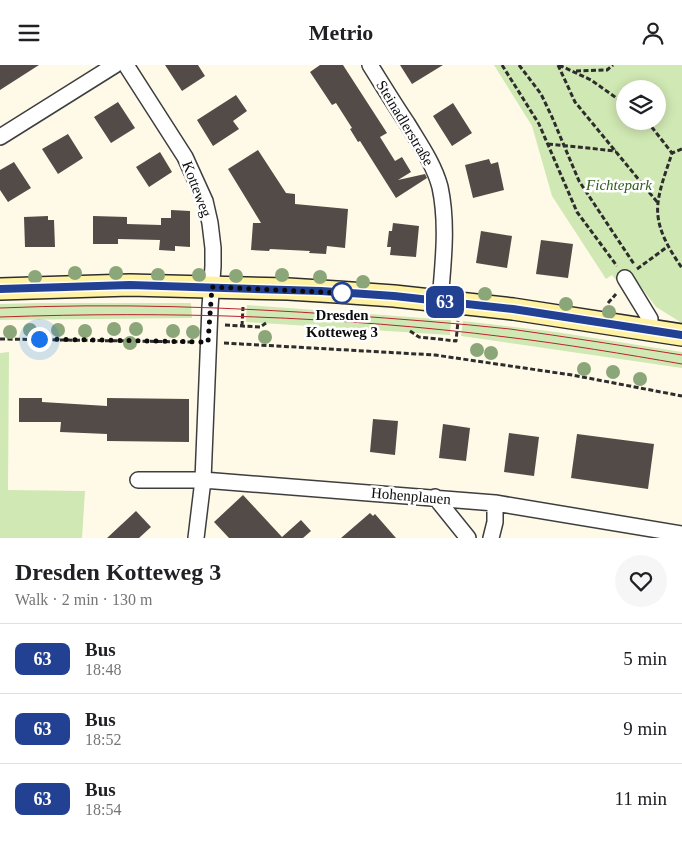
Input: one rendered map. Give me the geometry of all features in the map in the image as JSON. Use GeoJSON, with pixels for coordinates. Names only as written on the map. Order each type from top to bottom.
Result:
{"type":"FeatureCollection","features":[{"type":"Feature","properties":{"kind":"street","name":"Kotteweg"},"geometry":{"type":"LineString","coordinates":[[126,65],[184,157],[205,201],[214,247],[208,342],[203,480],[196,538]]}},
{"type":"Feature","properties":{"kind":"street","name":"Steinadlerstraße"},"geometry":{"type":"LineString","coordinates":[[370,65],[420,143],[431,163],[440,186],[444,228],[440,301]]}},
{"type":"Feature","properties":{"kind":"street"},"geometry":{"type":"LineString","coordinates":[[0,137],[110,66]]}},
{"type":"Feature","properties":{"kind":"street"},"geometry":{"type":"LineString","coordinates":[[625,278],[650,319],[650,330]]}},
{"type":"Feature","properties":{"kind":"street"},"geometry":{"type":"LineString","coordinates":[[0,289],[130,285],[337,292],[513,309],[682,335]]}},
{"type":"Feature","properties":{"kind":"street","name":"Hohenplauen"},"geometry":{"type":"LineString","coordinates":[[138,480],[203,480],[435,497],[494,503],[682,535]]}},
{"type":"Feature","properties":{"kind":"street"},"geometry":{"type":"LineString","coordinates":[[435,497],[468,538]]}},
{"type":"Feature","properties":{"kind":"street"},"geometry":{"type":"LineString","coordinates":[[490,538],[495,522],[494,503]]}},
{"type":"Feature","properties":{"kind":"path"},"geometry":{"type":"LineString","coordinates":[[502,65],[539,124],[577,212],[625,278],[619,290],[608,303]]}},
{"type":"Feature","properties":{"kind":"path"},"geometry":{"type":"LineString","coordinates":[[519,65],[540,94],[565,145],[569,160],[579,181],[637,269],[667,247]]}},
{"type":"Feature","properties":{"kind":"path"},"geometry":{"type":"LineString","coordinates":[[559,65],[591,80],[616,98]]}},
{"type":"Feature","properties":{"kind":"path"},"geometry":{"type":"LineString","coordinates":[[559,65],[575,102],[658,203]]}},
{"type":"Feature","properties":{"kind":"path"},"geometry":{"type":"LineString","coordinates":[[575,71],[607,70],[613,65]]}},
{"type":"Feature","properties":{"kind":"path"},"geometry":{"type":"LineString","coordinates":[[654,130],[672,153]]}},
{"type":"Feature","properties":{"kind":"path"},"geometry":{"type":"LineString","coordinates":[[547,144],[616,151]]}},
{"type":"Feature","properties":{"kind":"path"},"geometry":{"type":"LineString","coordinates":[[672,153],[682,149]]}},
{"type":"Feature","properties":{"kind":"path"},"geometry":{"type":"LineString","coordinates":[[672,153],[658,203],[659,220],[667,247],[682,268]]}},
{"type":"Feature","properties":{"kind":"path"},"geometry":{"type":"LineString","coordinates":[[410,331],[419,337],[456,341],[458,318]]}},
{"type":"Feature","properties":{"kind":"path"},"geometry":{"type":"LineString","coordinates":[[242,326],[260,327],[266,323]]}},
{"type":"Feature","properties":{"kind":"path"},"geometry":{"type":"LineString","coordinates":[[0,339],[208,342],[436,355],[572,375],[682,396]]}},
{"type":"Feature","properties":{"kind":"green space","name":"Fichtepark"},"geometry":{"type":"Polygon","coordinates":[[[494,65],[682,65],[682,323],[656,307],[633,276],[620,285],[612,275],[606,279],[552,196],[532,126],[494,65]]]}},
{"type":"Feature","properties":{"kind":"green space"},"geometry":{"type":"Polygon","coordinates":[[[191,303],[192,318],[0,320],[0,304],[191,303]]]}},
{"type":"Feature","properties":{"kind":"green space"},"geometry":{"type":"Polygon","coordinates":[[[247,305],[451,320],[450,335],[246,322],[247,305]]]}},
{"type":"Feature","properties":{"kind":"green space"},"geometry":{"type":"Polygon","coordinates":[[[463,321],[556,332],[682,352],[682,368],[461,336],[463,321]]]}},
{"type":"Feature","properties":{"kind":"green space"},"geometry":{"type":"Polygon","coordinates":[[[9,352],[8,490],[85,491],[82,538],[0,538],[0,353],[9,352]]]}},
{"type":"Feature","properties":{"kind":"building"},"geometry":{"type":"Polygon","coordinates":[[[0,65],[39,65],[0,90],[0,65]]]}},
{"type":"Feature","properties":{"kind":"building"},"geometry":{"type":"Polygon","coordinates":[[[165,65],[198,65],[205,76],[182,91],[165,65]]]}},
{"type":"Feature","properties":{"kind":"building"},"geometry":{"type":"Polygon","coordinates":[[[320,65],[343,65],[387,133],[380,137],[395,161],[402,157],[411,172],[398,180],[425,174],[427,178],[396,198],[360,141],[358,142],[350,129],[352,128],[336,103],[332,105],[310,72],[320,65]]]}},
{"type":"Feature","properties":{"kind":"building"},"geometry":{"type":"Polygon","coordinates":[[[400,65],[443,65],[412,84],[400,65]]]}},
{"type":"Feature","properties":{"kind":"building"},"geometry":{"type":"Polygon","coordinates":[[[236,95],[247,111],[233,121],[239,129],[213,146],[197,120],[236,95]]]}},
{"type":"Feature","properties":{"kind":"building"},"geometry":{"type":"Polygon","coordinates":[[[118,102],[135,128],[111,143],[94,117],[118,102]]]}},
{"type":"Feature","properties":{"kind":"building"},"geometry":{"type":"Polygon","coordinates":[[[453,103],[472,133],[452,146],[433,116],[453,103]]]}},
{"type":"Feature","properties":{"kind":"building"},"geometry":{"type":"Polygon","coordinates":[[[68,134],[83,158],[58,174],[42,149],[68,134]]]}},
{"type":"Feature","properties":{"kind":"building"},"geometry":{"type":"Polygon","coordinates":[[[258,150],[286,193],[295,194],[295,204],[348,209],[345,248],[327,246],[326,254],[309,253],[310,251],[251,250],[253,223],[261,223],[228,169],[258,150]]]}},
{"type":"Feature","properties":{"kind":"building"},"geometry":{"type":"Polygon","coordinates":[[[160,152],[172,172],[149,187],[136,167],[160,152]]]}},
{"type":"Feature","properties":{"kind":"building"},"geometry":{"type":"Polygon","coordinates":[[[489,159],[491,164],[498,162],[504,190],[473,198],[465,165],[489,159]]]}},
{"type":"Feature","properties":{"kind":"building"},"geometry":{"type":"Polygon","coordinates":[[[14,162],[31,188],[8,202],[0,190],[0,170],[14,162]]]}},
{"type":"Feature","properties":{"kind":"building"},"geometry":{"type":"Polygon","coordinates":[[[171,210],[190,211],[190,247],[175,246],[175,251],[159,250],[160,240],[118,239],[118,244],[93,244],[93,216],[127,217],[127,224],[161,225],[161,218],[171,218],[171,210]]]}},
{"type":"Feature","properties":{"kind":"building"},"geometry":{"type":"Polygon","coordinates":[[[48,216],[48,220],[54,220],[55,247],[25,247],[24,217],[48,216]]]}},
{"type":"Feature","properties":{"kind":"building"},"geometry":{"type":"Polygon","coordinates":[[[393,223],[419,226],[416,257],[390,255],[391,247],[387,247],[389,231],[392,231],[393,223]]]}},
{"type":"Feature","properties":{"kind":"building"},"geometry":{"type":"Polygon","coordinates":[[[481,231],[512,236],[507,268],[476,263],[481,231]]]}},
{"type":"Feature","properties":{"kind":"building"},"geometry":{"type":"Polygon","coordinates":[[[541,240],[573,244],[568,278],[536,274],[541,240]]]}},
{"type":"Feature","properties":{"kind":"building"},"geometry":{"type":"Polygon","coordinates":[[[19,398],[42,398],[42,402],[107,406],[107,398],[189,399],[189,442],[107,441],[107,434],[60,432],[61,422],[19,422],[19,398]]]}},
{"type":"Feature","properties":{"kind":"building"},"geometry":{"type":"Polygon","coordinates":[[[373,419],[398,421],[395,455],[370,452],[373,419]]]}},
{"type":"Feature","properties":{"kind":"building"},"geometry":{"type":"Polygon","coordinates":[[[443,424],[470,428],[466,461],[439,458],[443,424]]]}},
{"type":"Feature","properties":{"kind":"building"},"geometry":{"type":"Polygon","coordinates":[[[509,433],[539,437],[534,476],[504,472],[509,433]]]}},
{"type":"Feature","properties":{"kind":"building"},"geometry":{"type":"Polygon","coordinates":[[[577,434],[654,444],[648,489],[571,478],[577,434]]]}},
{"type":"Feature","properties":{"kind":"building"},"geometry":{"type":"Polygon","coordinates":[[[243,495],[282,537],[301,520],[311,531],[303,538],[229,538],[214,522],[243,495]]]}},
{"type":"Feature","properties":{"kind":"building"},"geometry":{"type":"Polygon","coordinates":[[[136,511],[151,527],[139,538],[107,538],[136,511]]]}},
{"type":"Feature","properties":{"kind":"building"},"geometry":{"type":"Polygon","coordinates":[[[370,513],[373,516],[375,514],[396,538],[341,538],[370,513]]]}},
{"type":"Feature","properties":{"kind":"tram line"},"geometry":{"type":"LineString","coordinates":[[0,308],[172,307],[344,315],[510,329],[682,355]]}},
{"type":"Feature","properties":{"kind":"tram line"},"geometry":{"type":"LineString","coordinates":[[0,317],[190,315],[380,324],[528,340],[682,364]]}},
{"type":"Feature","properties":{"kind":"bus line","name":"63"},"geometry":{"type":"LineString","coordinates":[[0,289],[130,285],[321,291],[394,296],[513,309],[682,335]]}},
{"type":"Feature","properties":{"kind":"place","name":"Dresden Kotteweg 3"},"geometry":{"type":"Point","coordinates":[342,293]}},
{"type":"Feature","properties":{"kind":"route"},"geometry":{"type":"LineString","coordinates":[[39,339],[208,342],[212,287],[288,289],[342,293]]}}]}
